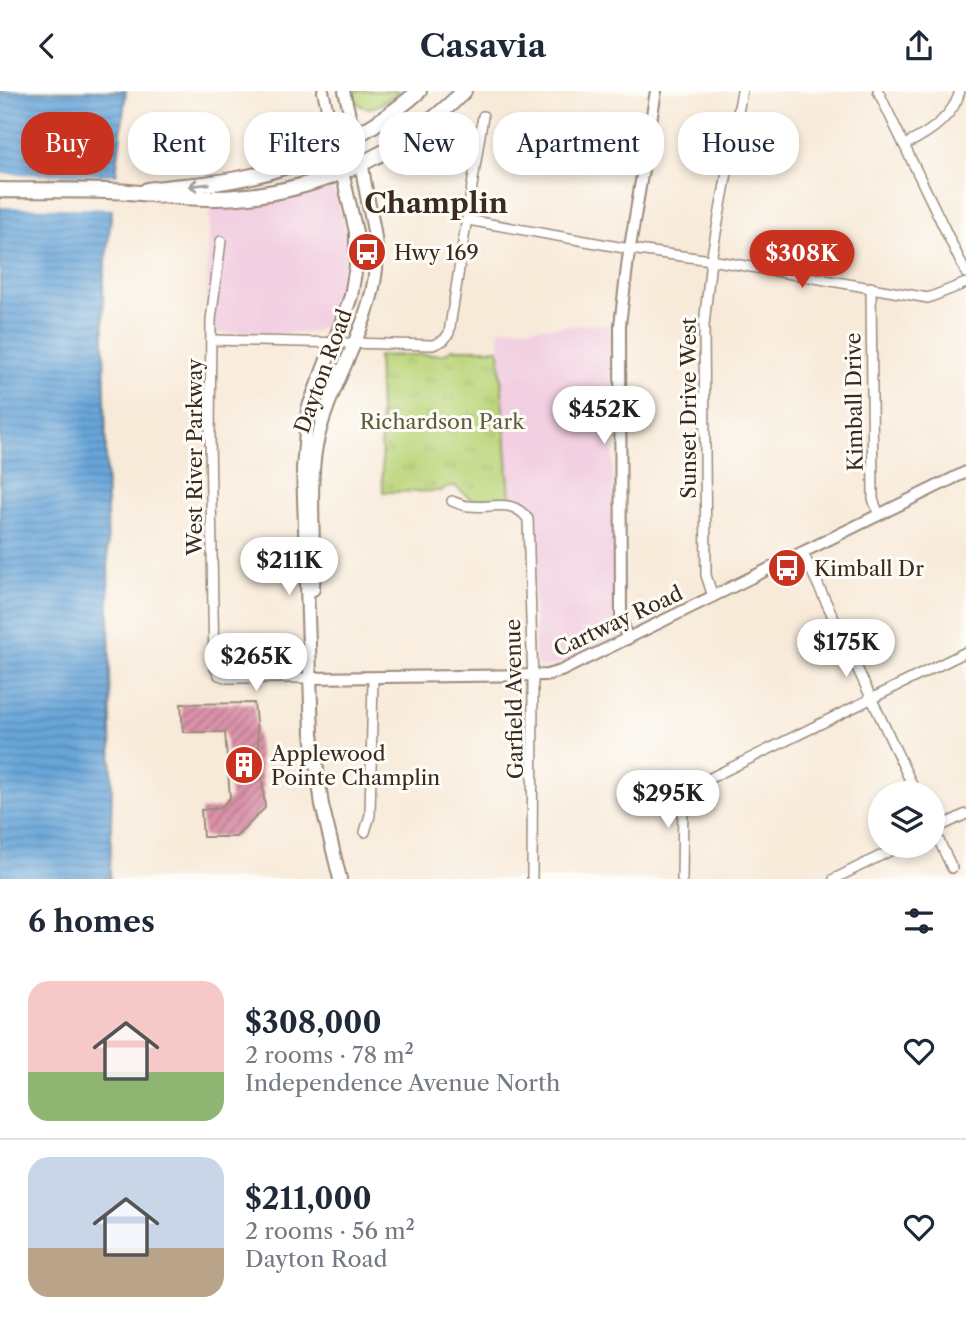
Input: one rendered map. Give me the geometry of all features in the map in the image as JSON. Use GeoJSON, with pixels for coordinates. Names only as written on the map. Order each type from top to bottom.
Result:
{"type":"FeatureCollection","features":[{"type":"Feature","properties":{"kind":"highway"},"geometry":{"type":"LineString","coordinates":[[365,129],[418,91]]}},
{"type":"Feature","properties":{"kind":"highway"},"geometry":{"type":"LineString","coordinates":[[365,162],[420,129],[464,91]]}},
{"type":"Feature","properties":{"kind":"highway"},"geometry":{"type":"LineString","coordinates":[[129,192],[234,180],[253,175]]}},
{"type":"Feature","properties":{"kind":"highway"},"geometry":{"type":"LineString","coordinates":[[0,190],[129,192],[171,198],[236,197],[297,187],[333,175]]}},
{"type":"Feature","properties":{"kind":"main road","name":"Dayton Road"},"geometry":{"type":"LineString","coordinates":[[341,879],[322,805],[314,757],[303,516],[303,444],[308,409],[351,296],[357,253],[354,218],[343,175]]}},
{"type":"Feature","properties":{"kind":"main road","name":"Dayton Road"},"geometry":{"type":"LineString","coordinates":[[309,678],[315,551],[316,447],[326,408],[354,343],[371,292],[376,260],[372,215],[364,175]]}},
{"type":"Feature","properties":{"kind":"street"},"geometry":{"type":"LineString","coordinates":[[323,91],[328,112]]}},
{"type":"Feature","properties":{"kind":"street"},"geometry":{"type":"LineString","coordinates":[[344,91],[350,112]]}},
{"type":"Feature","properties":{"kind":"street"},"geometry":{"type":"LineString","coordinates":[[627,639],[621,617],[620,325],[656,91]]}},
{"type":"Feature","properties":{"kind":"street","name":"Sunset Drive West"},"geometry":{"type":"LineString","coordinates":[[713,597],[706,575],[704,325],[710,260],[741,91]]}},
{"type":"Feature","properties":{"kind":"street"},"geometry":{"type":"LineString","coordinates":[[878,91],[966,273]]}},
{"type":"Feature","properties":{"kind":"street"},"geometry":{"type":"LineString","coordinates":[[904,145],[919,138],[947,115],[960,91]]}},
{"type":"Feature","properties":{"kind":"street"},"geometry":{"type":"LineString","coordinates":[[211,340],[433,345],[444,340],[449,333],[484,116]]}},
{"type":"Feature","properties":{"kind":"street"},"geometry":{"type":"LineString","coordinates":[[468,220],[928,297],[966,283]]}},
{"type":"Feature","properties":{"kind":"street","name":"West River Parkway"},"geometry":{"type":"LineString","coordinates":[[216,673],[213,660],[211,340],[212,303],[221,241]]}},
{"type":"Feature","properties":{"kind":"street","name":"Kimball Drive"},"geometry":{"type":"LineString","coordinates":[[870,286],[873,499],[879,515]]}},
{"type":"Feature","properties":{"kind":"street","name":"Cartway Road"},"geometry":{"type":"LineString","coordinates":[[216,673],[227,678],[373,678],[531,675],[561,671],[966,472]]}},
{"type":"Feature","properties":{"kind":"street","name":"Garfield Avenue"},"geometry":{"type":"LineString","coordinates":[[452,501],[468,506],[509,506],[521,510],[528,519],[532,879]]}},
{"type":"Feature","properties":{"kind":"street"},"geometry":{"type":"LineString","coordinates":[[803,552],[910,781]]}},
{"type":"Feature","properties":{"kind":"street"},"geometry":{"type":"LineString","coordinates":[[682,879],[683,800],[688,789],[966,652]]}},
{"type":"Feature","properties":{"kind":"street"},"geometry":{"type":"LineString","coordinates":[[365,832],[370,815],[373,678]]}},
{"type":"Feature","properties":{"kind":"street"},"geometry":{"type":"LineString","coordinates":[[945,824],[966,814]]}},
{"type":"Feature","properties":{"kind":"street"},"geometry":{"type":"LineString","coordinates":[[945,854],[952,869]]}},
{"type":"Feature","properties":{"kind":"street"},"geometry":{"type":"LineString","coordinates":[[834,879],[876,858]]}},
{"type":"Feature","properties":{"kind":"shaded area"},"geometry":{"type":"Polygon","coordinates":[[[320,189],[330,190],[338,195],[348,248],[337,304],[329,324],[313,332],[205,333],[210,208],[286,199],[320,189]]]}},
{"type":"Feature","properties":{"kind":"shaded area"},"geometry":{"type":"Polygon","coordinates":[[[611,324],[616,636],[562,663],[543,668],[535,660],[534,521],[526,507],[510,499],[499,329],[611,324]]]}},
{"type":"Feature","properties":{"kind":"green space"},"geometry":{"type":"Polygon","coordinates":[[[351,91],[400,91],[380,105],[366,108],[355,100],[351,91]]]}},
{"type":"Feature","properties":{"kind":"green space","name":"Richardson Park"},"geometry":{"type":"Polygon","coordinates":[[[452,349],[499,349],[510,499],[473,501],[455,486],[441,491],[383,492],[378,356],[444,354],[452,349]]]}},
{"type":"Feature","properties":{"kind":"water"},"geometry":{"type":"Polygon","coordinates":[[[0,91],[126,91],[103,284],[112,783],[110,879],[0,879],[0,91]]]}},
{"type":"Feature","properties":{"kind":"pier"},"geometry":{"type":"Polygon","coordinates":[[[0,174],[120,175],[116,209],[0,207],[0,174]]]}},
{"type":"Feature","properties":{"kind":"building","name":"Applewood Pointe Champlin"},"geometry":{"type":"Polygon","coordinates":[[[254,703],[265,808],[236,837],[203,837],[201,810],[220,808],[230,798],[225,732],[183,732],[181,704],[254,703]]]}},
{"type":"Feature","properties":{"kind":"place","name":"Hwy 169"},"geometry":{"type":"Point","coordinates":[367,252]}},
{"type":"Feature","properties":{"kind":"place","name":"Kimball Dr"},"geometry":{"type":"Point","coordinates":[787,568]}},
{"type":"Feature","properties":{"kind":"place","name":"Applewood Pointe Champlin"},"geometry":{"type":"Point","coordinates":[244,765]}},
{"type":"Feature","properties":{"kind":"district","name":"Champlin"},"geometry":{"type":"Point","coordinates":[436,203]}}]}
